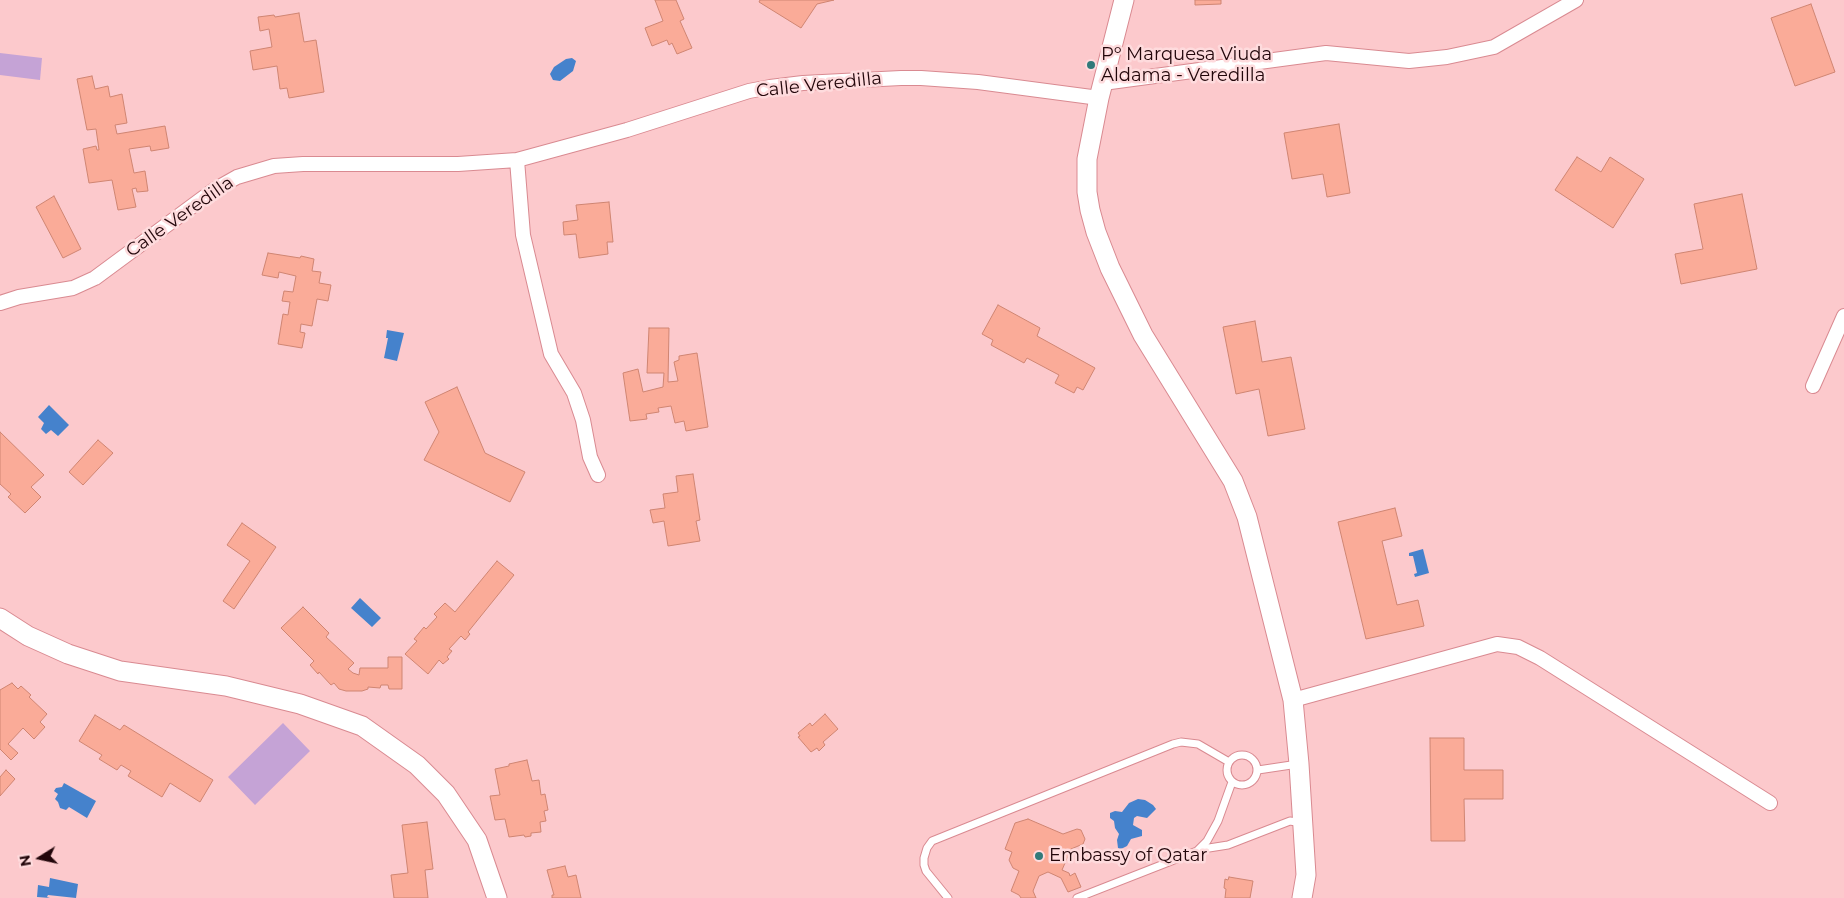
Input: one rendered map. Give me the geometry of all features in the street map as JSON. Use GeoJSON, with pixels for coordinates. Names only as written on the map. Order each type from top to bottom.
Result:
{"type":"FeatureCollection","features":[{"type":"Feature","properties":{"kind":"street"},"geometry":{"type":"LineString","coordinates":[[1124,0],[1101,90],[1088,159],[1087,192],[1096,232],[1110,268],[1143,335],[1233,481],[1247,517],[1293,700],[1306,875],[1302,898]]}},
{"type":"Feature","properties":{"kind":"street","name":"Calle Veredilla"},"geometry":{"type":"LineString","coordinates":[[0,303],[19,297],[73,288],[95,278],[214,190],[237,177],[274,166],[303,164],[458,164],[517,160],[627,130],[750,91],[786,85],[900,78],[1101,90],[1326,53],[1409,61],[1447,57],[1494,47],[1576,0]]}},
{"type":"Feature","properties":{"kind":"street"},"geometry":{"type":"LineString","coordinates":[[517,160],[523,235],[551,354],[574,392],[583,420],[590,457],[598,475]]}},
{"type":"Feature","properties":{"kind":"street"},"geometry":{"type":"LineString","coordinates":[[1813,386],[1844,316]]}},
{"type":"Feature","properties":{"kind":"street"},"geometry":{"type":"LineString","coordinates":[[0,618],[28,636],[68,654],[120,671],[226,686],[300,704],[362,726],[417,765],[446,794],[477,840],[497,898]]}},
{"type":"Feature","properties":{"kind":"street"},"geometry":{"type":"LineString","coordinates":[[1293,700],[1497,644],[1518,647],[1540,658],[1770,803]]}},
{"type":"Feature","properties":{"kind":"lane"},"geometry":{"type":"LineString","coordinates":[[948,898],[926,871],[924,865],[927,848],[932,841],[1173,744],[1181,742],[1198,744],[1229,762]]}},
{"type":"Feature","properties":{"kind":"lane"},"geometry":{"type":"LineString","coordinates":[[1240,755],[1252,758],[1258,770],[1257,776],[1249,784],[1237,785],[1232,782],[1227,773],[1229,762],[1240,755]]}},
{"type":"Feature","properties":{"kind":"lane"},"geometry":{"type":"LineString","coordinates":[[1258,770],[1299,764]]}},
{"type":"Feature","properties":{"kind":"lane"},"geometry":{"type":"LineString","coordinates":[[1077,898],[1187,856],[1202,847],[1218,821],[1232,782]]}},
{"type":"Feature","properties":{"kind":"lane"},"geometry":{"type":"LineString","coordinates":[[1202,847],[1209,848],[1228,845],[1290,821],[1303,823]]}},
{"type":"Feature","properties":{"kind":"shaded area"},"geometry":{"type":"Polygon","coordinates":[[[0,53],[42,58],[40,80],[0,75],[0,53]]]}},
{"type":"Feature","properties":{"kind":"shaded area"},"geometry":{"type":"Polygon","coordinates":[[[283,723],[310,751],[255,805],[228,777],[283,723]]]}},
{"type":"Feature","properties":{"kind":"water"},"geometry":{"type":"Polygon","coordinates":[[[572,58],[576,61],[573,71],[560,81],[553,80],[550,74],[554,67],[566,59],[572,58]]]}},
{"type":"Feature","properties":{"kind":"water"},"geometry":{"type":"Polygon","coordinates":[[[387,330],[404,333],[397,361],[384,358],[388,338],[386,338],[387,330]]]}},
{"type":"Feature","properties":{"kind":"water"},"geometry":{"type":"Polygon","coordinates":[[[49,405],[69,425],[58,436],[51,430],[46,434],[41,429],[44,423],[38,417],[49,405]]]}},
{"type":"Feature","properties":{"kind":"water"},"geometry":{"type":"Polygon","coordinates":[[[1423,549],[1429,573],[1415,577],[1414,574],[1417,573],[1413,556],[1409,556],[1409,553],[1423,549]]]}},
{"type":"Feature","properties":{"kind":"water"},"geometry":{"type":"Polygon","coordinates":[[[360,598],[381,618],[372,627],[351,608],[360,598]]]}},
{"type":"Feature","properties":{"kind":"water"},"geometry":{"type":"Polygon","coordinates":[[[64,783],[96,801],[87,818],[69,807],[66,810],[60,808],[55,799],[58,794],[54,791],[56,788],[62,787],[64,783]]]}},
{"type":"Feature","properties":{"kind":"water"},"geometry":{"type":"Polygon","coordinates":[[[1138,799],[1145,800],[1156,809],[1147,818],[1137,816],[1134,818],[1133,825],[1142,830],[1142,836],[1131,839],[1127,846],[1121,849],[1118,848],[1117,840],[1119,834],[1115,828],[1114,821],[1110,818],[1110,813],[1115,811],[1122,812],[1129,803],[1138,799]]]}},
{"type":"Feature","properties":{"kind":"water"},"geometry":{"type":"Polygon","coordinates":[[[50,878],[78,884],[76,898],[48,895],[47,897],[50,898],[37,897],[38,885],[49,887],[50,878]]]}},
{"type":"Feature","properties":{"kind":"building"},"geometry":{"type":"Polygon","coordinates":[[[655,0],[676,0],[684,19],[680,21],[692,48],[677,54],[672,43],[669,45],[667,40],[652,46],[645,28],[663,21],[655,0]]]}},
{"type":"Feature","properties":{"kind":"building"},"geometry":{"type":"Polygon","coordinates":[[[760,0],[834,0],[817,4],[801,28],[759,2],[760,0]]]}},
{"type":"Feature","properties":{"kind":"building"},"geometry":{"type":"Polygon","coordinates":[[[1195,0],[1221,0],[1221,4],[1195,5],[1195,0]]]}},
{"type":"Feature","properties":{"kind":"building"},"geometry":{"type":"Polygon","coordinates":[[[1811,4],[1835,72],[1795,86],[1771,18],[1811,4]]]}},
{"type":"Feature","properties":{"kind":"building"},"geometry":{"type":"Polygon","coordinates":[[[299,13],[304,42],[316,40],[324,92],[289,98],[287,88],[280,89],[277,66],[253,70],[250,51],[272,47],[269,29],[260,31],[258,17],[274,15],[275,17],[299,13]]]}},
{"type":"Feature","properties":{"kind":"building"},"geometry":{"type":"Polygon","coordinates":[[[92,76],[95,89],[108,86],[110,97],[122,94],[127,123],[115,125],[117,134],[165,126],[169,148],[151,151],[150,146],[129,149],[134,173],[145,171],[148,191],[137,192],[136,188],[132,189],[136,207],[118,210],[112,180],[89,183],[83,149],[96,146],[97,150],[99,150],[96,129],[87,130],[77,79],[92,76]]]}},
{"type":"Feature","properties":{"kind":"building"},"geometry":{"type":"Polygon","coordinates":[[[1339,124],[1350,193],[1327,197],[1323,174],[1292,179],[1284,133],[1339,124]]]}},
{"type":"Feature","properties":{"kind":"building"},"geometry":{"type":"Polygon","coordinates":[[[1577,157],[1601,172],[1610,157],[1644,179],[1613,228],[1555,190],[1577,157]]]}},
{"type":"Feature","properties":{"kind":"building"},"geometry":{"type":"Polygon","coordinates":[[[1742,194],[1757,269],[1681,284],[1675,254],[1703,249],[1694,204],[1742,194]]]}},
{"type":"Feature","properties":{"kind":"building"},"geometry":{"type":"Polygon","coordinates":[[[54,196],[81,249],[63,258],[36,207],[54,196]]]}},
{"type":"Feature","properties":{"kind":"building"},"geometry":{"type":"Polygon","coordinates":[[[609,202],[613,242],[607,242],[608,254],[579,258],[576,234],[564,235],[563,222],[578,220],[576,205],[609,202]]]}},
{"type":"Feature","properties":{"kind":"building"},"geometry":{"type":"Polygon","coordinates":[[[268,253],[314,259],[312,271],[321,272],[319,283],[331,285],[328,301],[317,299],[312,326],[301,324],[300,332],[305,333],[302,348],[278,344],[283,314],[288,315],[290,302],[282,301],[284,291],[293,292],[296,276],[279,272],[278,278],[262,275],[268,253]]]}},
{"type":"Feature","properties":{"kind":"building"},"geometry":{"type":"Polygon","coordinates":[[[998,305],[1040,328],[1037,336],[1095,368],[1083,390],[1077,387],[1074,393],[1055,383],[1059,375],[1027,358],[1024,363],[991,345],[993,340],[982,334],[998,305]]]}},
{"type":"Feature","properties":{"kind":"building"},"geometry":{"type":"Polygon","coordinates":[[[1255,321],[1262,362],[1291,357],[1305,429],[1268,436],[1259,389],[1236,394],[1223,327],[1255,321]]]}},
{"type":"Feature","properties":{"kind":"building"},"geometry":{"type":"Polygon","coordinates":[[[649,328],[669,328],[668,382],[678,381],[674,362],[679,360],[679,356],[697,353],[708,427],[686,431],[684,421],[675,423],[671,406],[658,408],[659,412],[646,414],[647,419],[630,421],[623,373],[638,369],[643,392],[663,387],[664,373],[647,373],[649,328]]]}},
{"type":"Feature","properties":{"kind":"building"},"geometry":{"type":"Polygon","coordinates":[[[457,387],[485,453],[525,472],[510,502],[424,460],[439,432],[425,402],[457,387]]]}},
{"type":"Feature","properties":{"kind":"building"},"geometry":{"type":"Polygon","coordinates":[[[0,432],[44,475],[31,487],[41,497],[25,513],[8,497],[11,494],[0,484],[0,432]]]}},
{"type":"Feature","properties":{"kind":"building"},"geometry":{"type":"Polygon","coordinates":[[[98,440],[113,453],[83,485],[69,472],[98,440]]]}},
{"type":"Feature","properties":{"kind":"building"},"geometry":{"type":"Polygon","coordinates":[[[693,474],[700,520],[696,521],[700,541],[668,546],[664,521],[653,523],[650,510],[665,508],[663,494],[678,492],[676,476],[693,474]]]}},
{"type":"Feature","properties":{"kind":"building"},"geometry":{"type":"Polygon","coordinates":[[[1395,508],[1402,536],[1382,541],[1397,605],[1418,600],[1424,626],[1366,639],[1338,522],[1395,508]]]}},
{"type":"Feature","properties":{"kind":"building"},"geometry":{"type":"Polygon","coordinates":[[[242,523],[276,547],[234,609],[223,601],[250,561],[227,545],[242,523]]]}},
{"type":"Feature","properties":{"kind":"building"},"geometry":{"type":"Polygon","coordinates":[[[497,561],[514,575],[468,632],[470,634],[465,640],[461,636],[449,649],[452,651],[447,657],[449,659],[443,664],[439,660],[428,674],[405,654],[417,641],[414,639],[424,627],[426,629],[437,617],[434,614],[445,603],[455,612],[497,561]]]}},
{"type":"Feature","properties":{"kind":"building"},"geometry":{"type":"Polygon","coordinates":[[[303,607],[329,633],[326,637],[354,663],[348,669],[353,673],[359,675],[360,668],[388,668],[388,657],[402,657],[402,689],[389,689],[388,685],[381,685],[380,688],[368,687],[368,689],[362,691],[346,691],[339,689],[334,683],[331,685],[310,665],[314,661],[281,628],[303,607]]]}},
{"type":"Feature","properties":{"kind":"building"},"geometry":{"type":"Polygon","coordinates":[[[12,683],[18,689],[21,686],[31,695],[29,697],[47,714],[40,722],[45,727],[34,739],[23,728],[8,744],[18,753],[11,760],[0,749],[0,690],[12,683]]]}},
{"type":"Feature","properties":{"kind":"building"},"geometry":{"type":"Polygon","coordinates":[[[825,714],[838,729],[823,742],[825,745],[819,751],[817,748],[811,752],[798,737],[800,736],[798,733],[810,723],[812,726],[825,714]]]}},
{"type":"Feature","properties":{"kind":"building"},"geometry":{"type":"Polygon","coordinates":[[[95,715],[120,730],[124,725],[213,780],[200,802],[170,783],[162,797],[128,776],[131,771],[121,765],[117,770],[99,759],[102,755],[79,741],[95,715]]]}},
{"type":"Feature","properties":{"kind":"building"},"geometry":{"type":"Polygon","coordinates":[[[1430,738],[1464,738],[1464,770],[1503,770],[1503,799],[1464,799],[1465,841],[1431,841],[1430,738]]]}},
{"type":"Feature","properties":{"kind":"building"},"geometry":{"type":"Polygon","coordinates":[[[527,760],[532,781],[539,780],[541,795],[545,794],[548,810],[544,811],[546,821],[540,822],[541,832],[531,833],[531,836],[525,837],[524,835],[509,837],[505,819],[495,820],[490,796],[500,795],[495,769],[527,760]]]}},
{"type":"Feature","properties":{"kind":"building"},"geometry":{"type":"Polygon","coordinates":[[[6,770],[15,779],[0,796],[0,777],[6,770]]]}},
{"type":"Feature","properties":{"kind":"building","name":"Embassy of Qatar"},"geometry":{"type":"Polygon","coordinates":[[[1028,819],[1063,834],[1077,829],[1081,830],[1085,839],[1083,844],[1071,849],[1062,870],[1069,873],[1070,876],[1075,873],[1081,887],[1068,892],[1061,878],[1048,872],[1039,876],[1033,891],[1036,898],[1021,898],[1011,891],[1019,871],[1013,868],[1009,860],[1012,852],[1005,849],[1015,823],[1028,819]]]}},
{"type":"Feature","properties":{"kind":"building"},"geometry":{"type":"Polygon","coordinates":[[[427,822],[433,869],[425,870],[428,898],[394,898],[391,875],[408,873],[402,825],[427,822]]]}},
{"type":"Feature","properties":{"kind":"building"},"geometry":{"type":"Polygon","coordinates":[[[565,866],[568,877],[576,875],[581,898],[552,898],[552,895],[554,895],[547,870],[565,866]]]}},
{"type":"Feature","properties":{"kind":"building"},"geometry":{"type":"Polygon","coordinates":[[[1229,877],[1253,881],[1250,898],[1225,898],[1225,879],[1228,880],[1229,877]]]}},
{"type":"Feature","properties":{"kind":"place","name":"Pº Marquesa Viuda Aldama - Veredilla"},"geometry":{"type":"Point","coordinates":[1091,65]}},
{"type":"Feature","properties":{"kind":"place","name":"Embassy of Qatar"},"geometry":{"type":"Point","coordinates":[1039,856]}}]}
